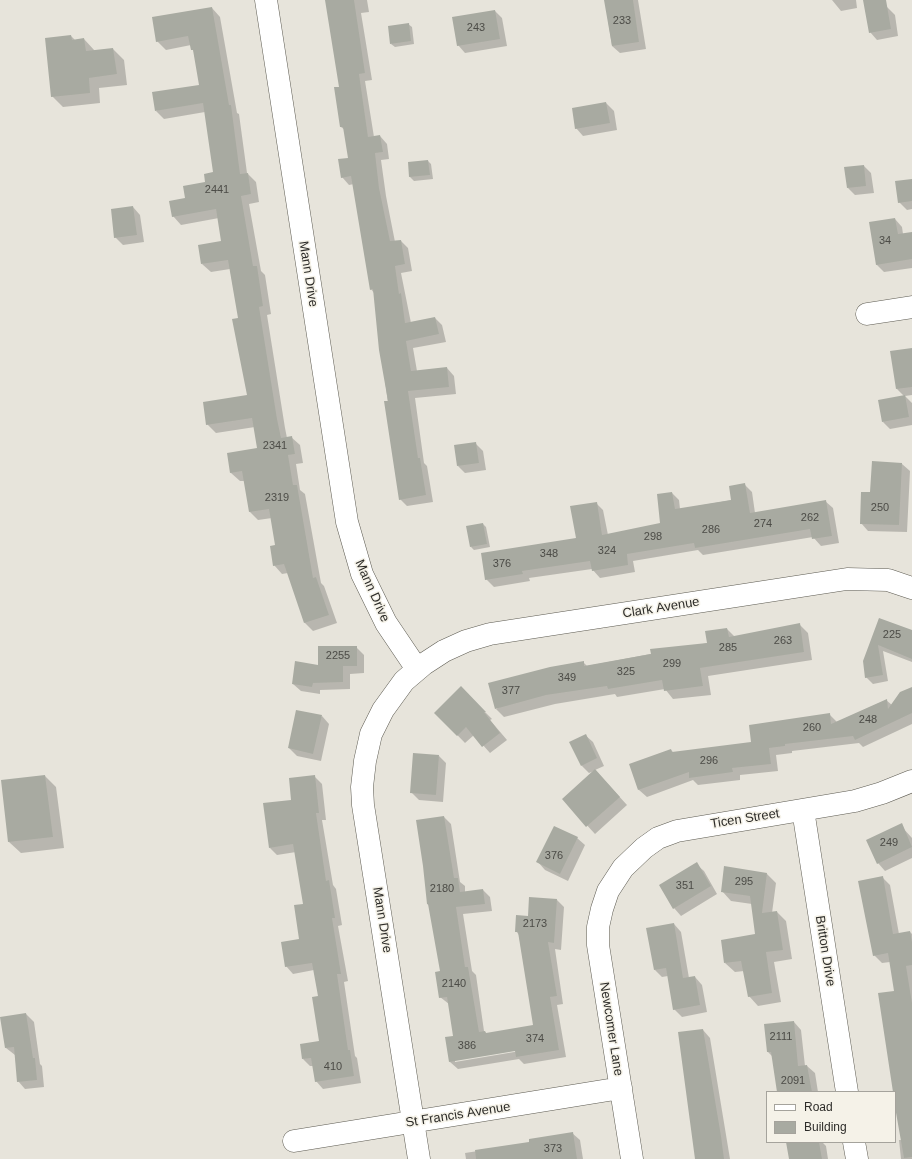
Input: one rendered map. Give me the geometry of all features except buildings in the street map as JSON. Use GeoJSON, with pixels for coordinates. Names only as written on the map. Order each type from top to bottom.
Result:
{"type":"FeatureCollection","features":[{"type":"Feature","properties":{"kind":"street","name":"Mann Drive"},"geometry":{"type":"LineString","coordinates":[[266,0],[347,522],[362,574],[386,624],[417,669],[393,695],[375,726],[366,752],[362,788],[363,805],[419,1159]]}},
{"type":"Feature","properties":{"kind":"street"},"geometry":{"type":"LineString","coordinates":[[867,314],[912,307]]}},
{"type":"Feature","properties":{"kind":"street","name":"Clark Avenue"},"geometry":{"type":"LineString","coordinates":[[417,669],[451,647],[490,634],[847,579],[888,580],[912,588]]}},
{"type":"Feature","properties":{"kind":"street","name":"Ticen Street"},"geometry":{"type":"LineString","coordinates":[[605,900],[623,868],[636,854],[658,838],[685,828],[803,810],[865,798],[912,781]]}},
{"type":"Feature","properties":{"kind":"street","name":"Britton Drive"},"geometry":{"type":"LineString","coordinates":[[803,810],[847,1091]]}},
{"type":"Feature","properties":{"kind":"street","name":"Newcomer Lane"},"geometry":{"type":"LineString","coordinates":[[605,900],[598,926],[598,945],[632,1159]]}},
{"type":"Feature","properties":{"kind":"street","name":"St Francis Avenue"},"geometry":{"type":"LineString","coordinates":[[294,1141],[621,1088]]}},
{"type":"Feature","properties":{"kind":"street"},"geometry":{"type":"LineString","coordinates":[[854,1143],[857,1159]]}}]}
